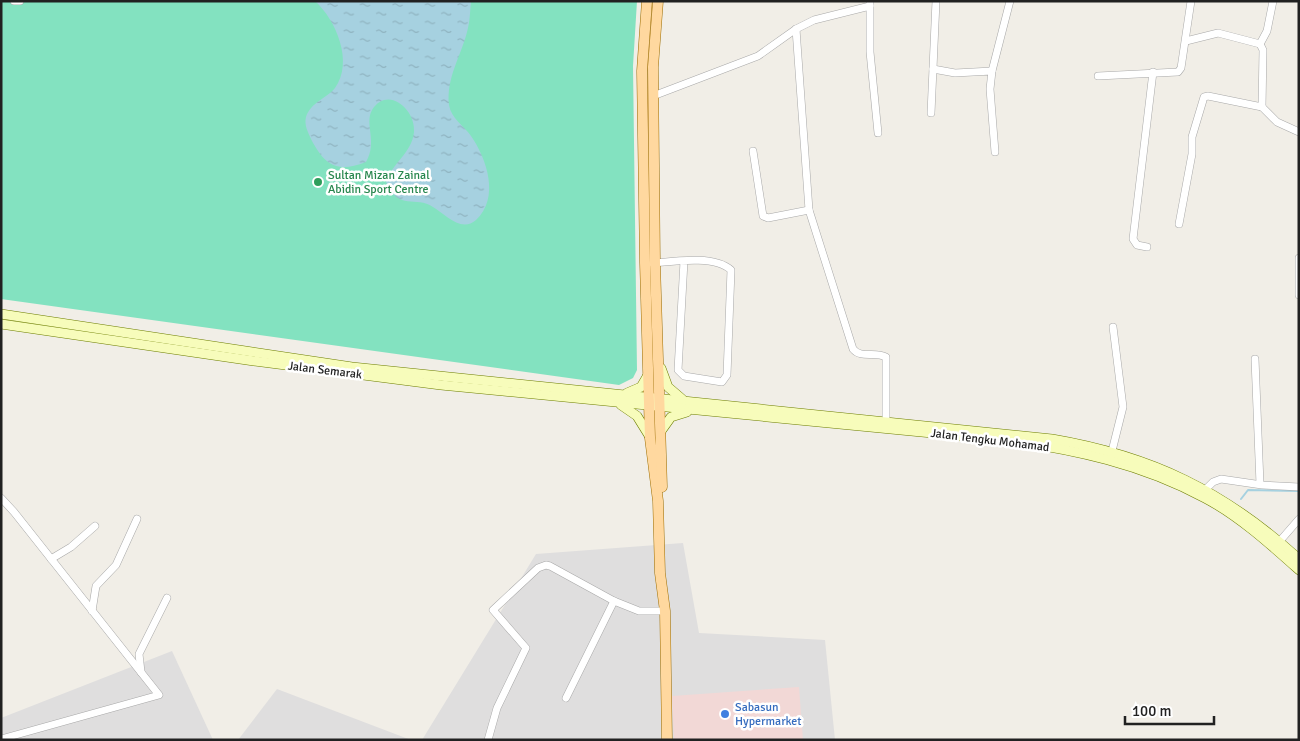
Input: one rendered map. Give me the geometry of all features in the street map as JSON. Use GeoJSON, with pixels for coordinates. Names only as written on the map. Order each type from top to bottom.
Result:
{"type":"FeatureCollection","features":[{"type":"Feature","properties":{"kind":"main road"},"geometry":{"type":"LineString","coordinates":[[647,1],[642,71],[650,263],[659,360],[650,438],[658,501],[660,573],[665,609]]}},
{"type":"Feature","properties":{"kind":"main road"},"geometry":{"type":"LineString","coordinates":[[658,1],[653,67],[649,374],[661,432],[666,572],[668,740]]}},
{"type":"Feature","properties":{"kind":"main road","name":"Jalan Semarak"},"geometry":{"type":"LineString","coordinates":[[1,314],[352,367],[567,390],[625,394],[655,401]]}},
{"type":"Feature","properties":{"kind":"main road","name":"Jalan Semarak"},"geometry":{"type":"LineString","coordinates":[[1,324],[412,382],[619,403],[655,401]]}},
{"type":"Feature","properties":{"kind":"main road"},"geometry":{"type":"LineString","coordinates":[[659,360],[668,387],[682,399]]}},
{"type":"Feature","properties":{"kind":"main road"},"geometry":{"type":"LineString","coordinates":[[625,394],[641,387],[649,374]]}},
{"type":"Feature","properties":{"kind":"main road","name":"Jalan Tengku Mohamad"},"geometry":{"type":"LineString","coordinates":[[655,401],[682,399],[1052,439],[1112,451],[1160,468],[1206,489],[1235,512],[1299,570]]}},
{"type":"Feature","properties":{"kind":"main road","name":"Jalan Tengku Mohamad"},"geometry":{"type":"LineString","coordinates":[[655,401],[700,410],[1004,440],[1080,452],[1139,469],[1235,512],[1280,542],[1299,559]]}},
{"type":"Feature","properties":{"kind":"main road"},"geometry":{"type":"LineString","coordinates":[[619,403],[636,416],[650,438]]}},
{"type":"Feature","properties":{"kind":"main road"},"geometry":{"type":"LineString","coordinates":[[661,432],[665,422],[674,415],[700,410]]}},
{"type":"Feature","properties":{"kind":"street"},"geometry":{"type":"LineString","coordinates":[[14,1],[20,1]]}},
{"type":"Feature","properties":{"kind":"street"},"geometry":{"type":"LineString","coordinates":[[931,112],[936,1]]}},
{"type":"Feature","properties":{"kind":"street"},"geometry":{"type":"LineString","coordinates":[[995,152],[990,89],[992,71],[1010,1]]}},
{"type":"Feature","properties":{"kind":"street"},"geometry":{"type":"LineString","coordinates":[[1098,76],[1178,72],[1181,68],[1186,41],[1191,1]]}},
{"type":"Feature","properties":{"kind":"street"},"geometry":{"type":"LineString","coordinates":[[1260,44],[1267,31],[1273,1]]}},
{"type":"Feature","properties":{"kind":"street"},"geometry":{"type":"LineString","coordinates":[[653,96],[758,56],[796,29],[814,20],[870,3],[870,52],[878,133]]}},
{"type":"Feature","properties":{"kind":"street"},"geometry":{"type":"LineString","coordinates":[[796,29],[809,210],[853,349],[860,354],[880,354],[886,357],[886,421]]}},
{"type":"Feature","properties":{"kind":"street"},"geometry":{"type":"LineString","coordinates":[[1186,41],[1218,33],[1260,44],[1263,50],[1262,107]]}},
{"type":"Feature","properties":{"kind":"street"},"geometry":{"type":"LineString","coordinates":[[933,69],[955,72],[992,71]]}},
{"type":"Feature","properties":{"kind":"street"},"geometry":{"type":"LineString","coordinates":[[1146,247],[1137,245],[1133,239],[1153,72]]}},
{"type":"Feature","properties":{"kind":"street"},"geometry":{"type":"LineString","coordinates":[[1179,224],[1192,154],[1192,137],[1202,100],[1208,96],[1262,107],[1277,122],[1299,132]]}},
{"type":"Feature","properties":{"kind":"street"},"geometry":{"type":"LineString","coordinates":[[753,152],[762,216],[768,218],[809,210]]}},
{"type":"Feature","properties":{"kind":"street"},"geometry":{"type":"LineString","coordinates":[[1299,258],[1299,295]]}},
{"type":"Feature","properties":{"kind":"street"},"geometry":{"type":"LineString","coordinates":[[650,263],[684,261],[723,264],[732,274],[727,375],[722,382],[684,376],[678,370],[684,261]]}},
{"type":"Feature","properties":{"kind":"street"},"geometry":{"type":"LineString","coordinates":[[1112,451],[1124,407],[1113,327]]}},
{"type":"Feature","properties":{"kind":"street"},"geometry":{"type":"LineString","coordinates":[[1255,359],[1260,484]]}},
{"type":"Feature","properties":{"kind":"street"},"geometry":{"type":"LineString","coordinates":[[1206,489],[1213,482],[1221,479],[1299,487]]}},
{"type":"Feature","properties":{"kind":"street"},"geometry":{"type":"LineString","coordinates":[[1,498],[159,695],[1,739]]}},
{"type":"Feature","properties":{"kind":"street"},"geometry":{"type":"LineString","coordinates":[[92,611],[96,586],[116,565],[138,519]]}},
{"type":"Feature","properties":{"kind":"street"},"geometry":{"type":"LineString","coordinates":[[1280,542],[1299,519]]}},
{"type":"Feature","properties":{"kind":"street"},"geometry":{"type":"LineString","coordinates":[[51,559],[95,526]]}},
{"type":"Feature","properties":{"kind":"street"},"geometry":{"type":"LineString","coordinates":[[488,740],[497,708],[526,648],[493,610],[528,576],[546,565],[614,601],[639,611],[665,609]]}},
{"type":"Feature","properties":{"kind":"street"},"geometry":{"type":"LineString","coordinates":[[141,673],[139,654],[167,598]]}},
{"type":"Feature","properties":{"kind":"street"},"geometry":{"type":"LineString","coordinates":[[566,698],[614,601]]}},
{"type":"Feature","properties":{"kind":"shaded area"},"geometry":{"type":"Polygon","coordinates":[[[683,543],[699,633],[825,640],[835,740],[422,740],[536,554],[683,543]]]}},
{"type":"Feature","properties":{"kind":"shaded area"},"geometry":{"type":"Polygon","coordinates":[[[172,651],[213,740],[1,740],[1,718],[172,651]]]}},
{"type":"Feature","properties":{"kind":"shaded area"},"geometry":{"type":"Polygon","coordinates":[[[799,687],[803,740],[674,740],[672,696],[799,687]]]}},
{"type":"Feature","properties":{"kind":"shaded area"},"geometry":{"type":"Polygon","coordinates":[[[277,689],[411,740],[238,740],[277,689]]]}},
{"type":"Feature","properties":{"kind":"green space","name":"Sultan Mizan Zainal Abidin Sport Centre"},"geometry":{"type":"Polygon","coordinates":[[[1,1],[637,1],[633,66],[637,370],[633,378],[619,385],[1,299],[1,1]]]}},
{"type":"Feature","properties":{"kind":"water"},"geometry":{"type":"Polygon","coordinates":[[[315,1],[471,1],[468,28],[452,76],[449,105],[455,118],[477,145],[489,178],[488,201],[476,220],[465,224],[453,221],[427,204],[402,200],[391,191],[386,182],[410,146],[414,132],[411,116],[400,103],[393,100],[378,103],[372,110],[369,121],[371,147],[366,162],[340,167],[333,165],[321,156],[311,139],[306,117],[315,104],[335,88],[343,66],[343,54],[336,30],[323,9],[315,1]]]}},
{"type":"Feature","properties":{"kind":"waterway"},"geometry":{"type":"LineString","coordinates":[[1241,499],[1248,490],[1299,491]]}},
{"type":"Feature","properties":{"kind":"place","name":"Sultan Mizan Zainal Abidin Sport Centre"},"geometry":{"type":"Point","coordinates":[318,182]}},
{"type":"Feature","properties":{"kind":"place","name":"Sabasun Hypermarket"},"geometry":{"type":"Point","coordinates":[725,714]}}]}
